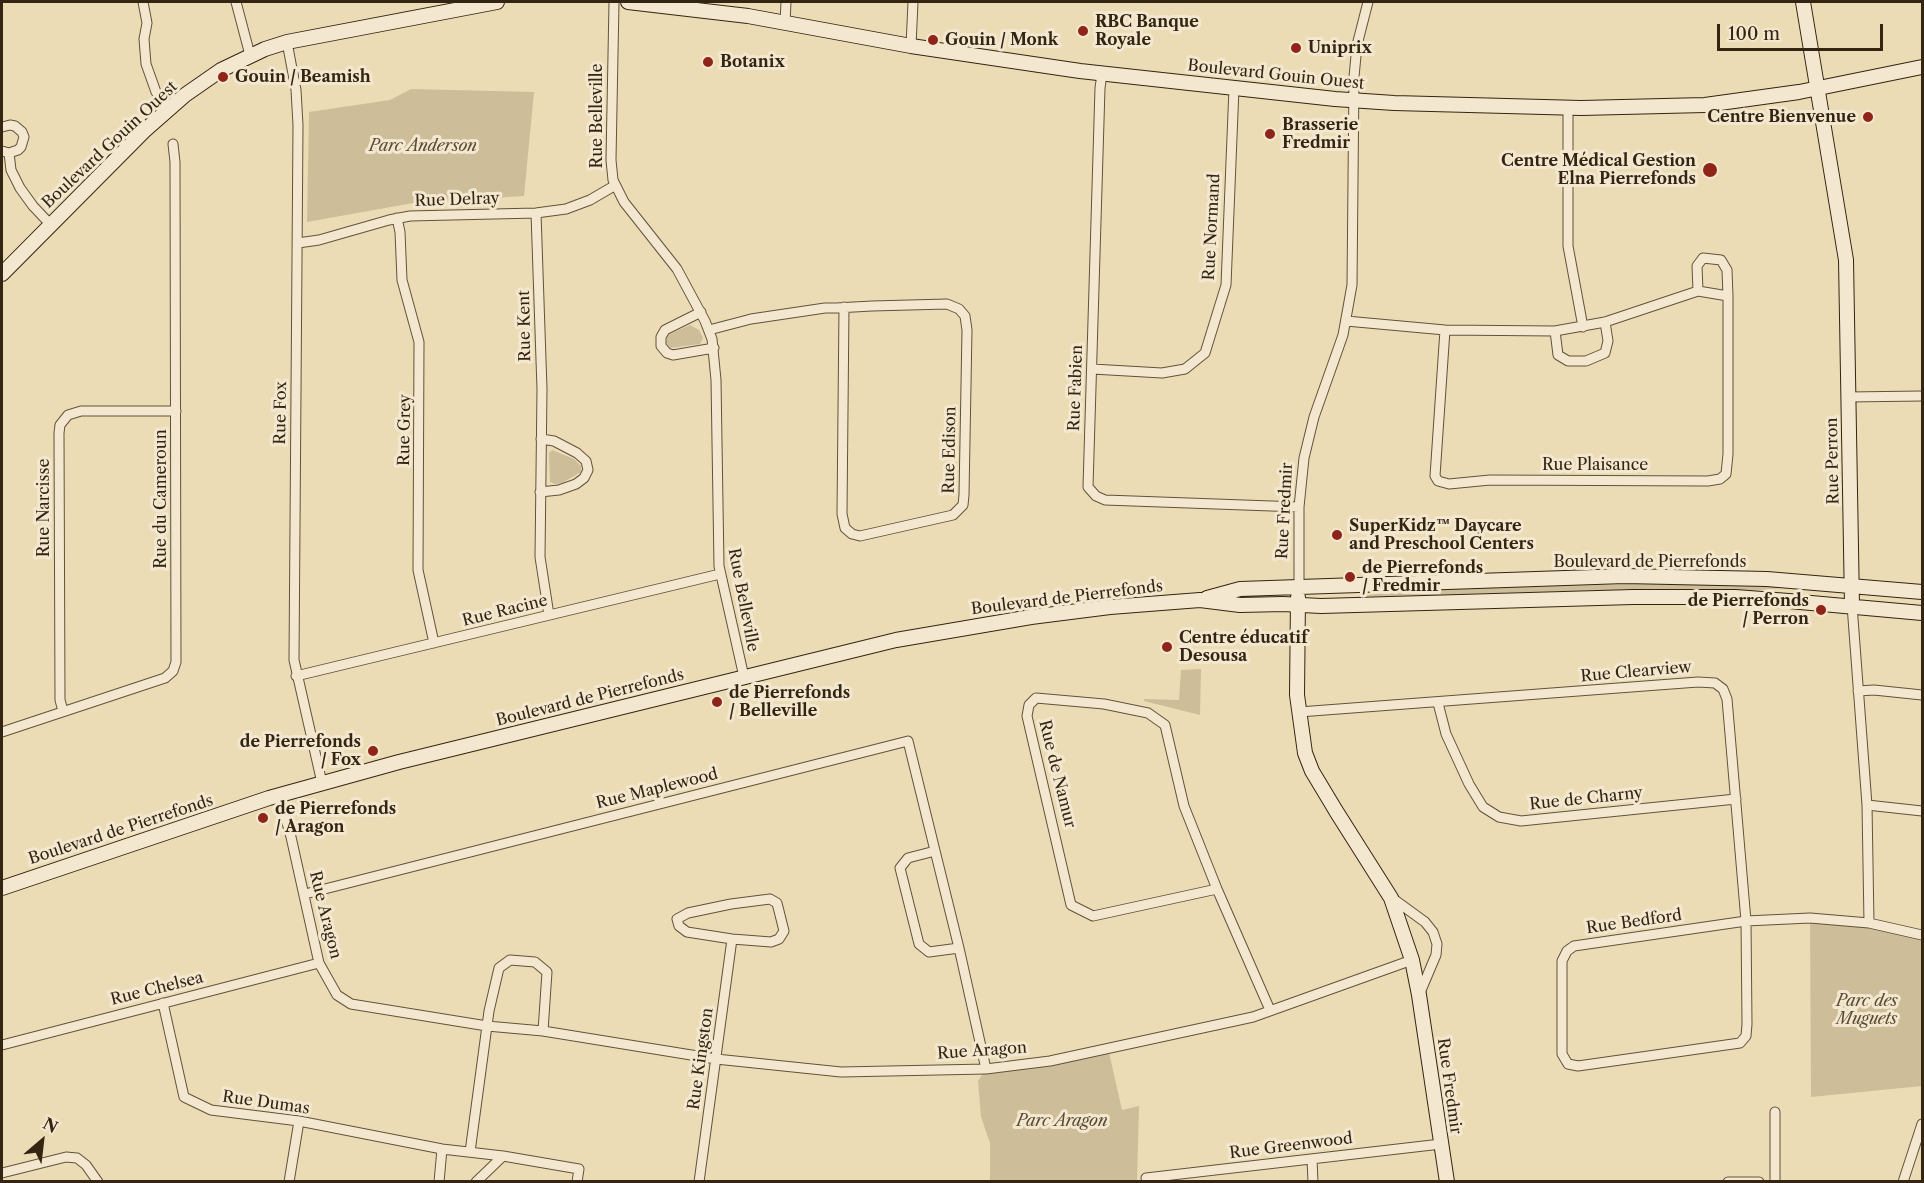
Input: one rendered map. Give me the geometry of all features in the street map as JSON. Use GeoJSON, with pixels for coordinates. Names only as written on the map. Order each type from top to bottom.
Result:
{"type":"FeatureCollection","features":[{"type":"Feature","properties":{"kind":"street"},"geometry":{"type":"LineString","coordinates":[[143,2],[147,23],[144,39],[146,64],[153,85],[169,109]]}},
{"type":"Feature","properties":{"kind":"street"},"geometry":{"type":"LineString","coordinates":[[236,2],[250,55]]}},
{"type":"Feature","properties":{"kind":"street","name":"Boulevard Gouin Ouest"},"geometry":{"type":"LineString","coordinates":[[2,274],[50,224],[169,109],[215,73],[250,55],[287,42],[454,5],[497,2]]}},
{"type":"Feature","properties":{"kind":"street","name":"Rue Belleville"},"geometry":{"type":"LineString","coordinates":[[614,2],[611,168],[614,186],[624,202],[671,260],[710,330],[717,387],[717,542],[720,574],[744,677]]}},
{"type":"Feature","properties":{"kind":"street","name":"Boulevard Gouin Ouest"},"geometry":{"type":"LineString","coordinates":[[628,2],[717,12],[911,46],[1102,74],[1354,101],[1433,105],[1568,108],[1705,105],[1818,88],[1923,67]]}},
{"type":"Feature","properties":{"kind":"street"},"geometry":{"type":"LineString","coordinates":[[785,23],[786,2]]}},
{"type":"Feature","properties":{"kind":"street"},"geometry":{"type":"LineString","coordinates":[[911,46],[914,2]]}},
{"type":"Feature","properties":{"kind":"street","name":"Rue Fredmir"},"geometry":{"type":"LineString","coordinates":[[1368,2],[1356,54],[1352,285],[1346,321],[1311,427],[1304,458],[1299,507],[1297,695],[1305,753],[1312,771],[1391,898],[1412,960],[1447,1182]]}},
{"type":"Feature","properties":{"kind":"street","name":"Rue Perron"},"geometry":{"type":"LineString","coordinates":[[1803,2],[1845,251],[1851,585],[1866,805],[1869,923]]}},
{"type":"Feature","properties":{"kind":"street","name":"Rue Fox"},"geometry":{"type":"LineString","coordinates":[[287,42],[295,80],[297,107],[294,646],[296,676],[322,783]]}},
{"type":"Feature","properties":{"kind":"street","name":"Rue Fabien"},"geometry":{"type":"LineString","coordinates":[[1102,74],[1088,487],[1096,496],[1105,500],[1299,507]]}},
{"type":"Feature","properties":{"kind":"street","name":"Rue Normand"},"geometry":{"type":"LineString","coordinates":[[1092,369],[1162,374],[1185,369],[1205,353],[1226,285],[1234,88]]}},
{"type":"Feature","properties":{"kind":"street"},"geometry":{"type":"LineString","coordinates":[[1568,108],[1568,246],[1583,327]]}},
{"type":"Feature","properties":{"kind":"street"},"geometry":{"type":"LineString","coordinates":[[2,127],[10,124],[22,132],[24,137],[21,147],[18,150],[5,152],[11,170],[24,194],[50,224]]}},
{"type":"Feature","properties":{"kind":"street","name":"Rue du Cameroun"},"geometry":{"type":"LineString","coordinates":[[2,732],[165,678],[175,666],[177,658],[176,162],[173,144]]}},
{"type":"Feature","properties":{"kind":"street","name":"Rue Delray"},"geometry":{"type":"LineString","coordinates":[[298,243],[319,240],[397,218],[423,215],[536,213],[572,208],[614,186]]}},
{"type":"Feature","properties":{"kind":"street","name":"Rue Kent"},"geometry":{"type":"LineString","coordinates":[[536,213],[542,389],[541,573],[549,615]]}},
{"type":"Feature","properties":{"kind":"street","name":"Rue Grey"},"geometry":{"type":"LineString","coordinates":[[397,218],[400,232],[402,280],[419,342],[418,570],[434,643]]}},
{"type":"Feature","properties":{"kind":"street","name":"Rue Plaisance"},"geometry":{"type":"LineString","coordinates":[[1444,330],[1435,476],[1437,481],[1449,484],[1490,480],[1716,480],[1726,474],[1728,461],[1728,296],[1727,270],[1721,260],[1703,258],[1697,266],[1698,291]]}},
{"type":"Feature","properties":{"kind":"street"},"geometry":{"type":"LineString","coordinates":[[1346,321],[1444,330],[1555,331],[1605,322],[1698,291],[1728,296]]}},
{"type":"Feature","properties":{"kind":"street","name":"Rue Edison"},"geometry":{"type":"LineString","coordinates":[[710,330],[780,314],[844,307],[947,304],[956,307],[965,316],[967,330],[964,495],[963,505],[953,515],[861,536],[852,534],[845,528],[842,514],[844,307]]}},
{"type":"Feature","properties":{"kind":"street"},"geometry":{"type":"LineString","coordinates":[[701,312],[665,330],[661,337],[661,346],[667,353],[674,355],[714,348]]}},
{"type":"Feature","properties":{"kind":"street"},"geometry":{"type":"LineString","coordinates":[[1555,331],[1558,356],[1569,361],[1586,361],[1605,353],[1608,341],[1605,322]]}},
{"type":"Feature","properties":{"kind":"street"},"geometry":{"type":"LineString","coordinates":[[1848,397],[1923,396]]}},
{"type":"Feature","properties":{"kind":"street","name":"Rue Narcisse"},"geometry":{"type":"LineString","coordinates":[[63,711],[60,700],[60,425],[68,415],[81,411],[176,411]]}},
{"type":"Feature","properties":{"kind":"street"},"geometry":{"type":"LineString","coordinates":[[540,492],[559,490],[576,484],[584,478],[588,470],[586,461],[577,453],[554,441],[541,439]]}},
{"type":"Feature","properties":{"kind":"street","name":"Rue Racine"},"geometry":{"type":"LineString","coordinates":[[296,676],[720,574]]}},
{"type":"Feature","properties":{"kind":"street","name":"Boulevard de Pierrefonds"},"geometry":{"type":"LineString","coordinates":[[2,888],[279,795],[322,783],[896,640],[984,624],[1110,607],[1200,600],[1240,589],[1299,586],[1654,576],[1750,578],[1923,592]]}},
{"type":"Feature","properties":{"kind":"street","name":"Boulevard de Pierrefonds"},"geometry":{"type":"LineString","coordinates":[[1200,600],[1240,605],[1321,606],[1689,596],[1852,605],[1923,613]]}},
{"type":"Feature","properties":{"kind":"street","name":"Rue Clearview"},"geometry":{"type":"LineString","coordinates":[[1299,712],[1698,682],[1715,683],[1723,689],[1727,699],[1746,921],[1747,1024],[1746,1036],[1740,1043]]}},
{"type":"Feature","properties":{"kind":"street"},"geometry":{"type":"LineString","coordinates":[[1858,691],[1874,690],[1923,695]]}},
{"type":"Feature","properties":{"kind":"street","name":"Rue de Namur"},"geometry":{"type":"LineString","coordinates":[[1217,889],[1093,916],[1071,905],[1027,716],[1029,705],[1036,698],[1104,704],[1148,713],[1165,725],[1184,806],[1217,889],[1270,1010]]}},
{"type":"Feature","properties":{"kind":"street","name":"Rue de Charny"},"geometry":{"type":"LineString","coordinates":[[1438,703],[1446,734],[1469,784],[1483,807],[1499,817],[1521,821],[1736,799]]}},
{"type":"Feature","properties":{"kind":"street","name":"Rue Maplewood"},"geometry":{"type":"LineString","coordinates":[[305,894],[908,741],[986,1069]]}},
{"type":"Feature","properties":{"kind":"street","name":"Rue Aragon"},"geometry":{"type":"LineString","coordinates":[[279,795],[305,894],[319,963],[337,995],[351,1004],[487,1026],[543,1031],[717,1059],[841,1072],[986,1069],[1050,1061],[1253,1017],[1412,960]]}},
{"type":"Feature","properties":{"kind":"street"},"geometry":{"type":"LineString","coordinates":[[1866,805],[1923,811]]}},
{"type":"Feature","properties":{"kind":"street"},"geometry":{"type":"LineString","coordinates":[[935,851],[908,858],[900,868],[919,944],[929,952],[959,948]]}},
{"type":"Feature","properties":{"kind":"street","name":"Rue Fredmir"},"geometry":{"type":"LineString","coordinates":[[1391,898],[1425,922],[1433,932],[1437,944],[1436,955],[1419,995]]}},
{"type":"Feature","properties":{"kind":"street"},"geometry":{"type":"LineString","coordinates":[[770,899],[777,903],[784,931],[779,939],[771,942],[732,939],[687,932],[679,926],[677,919],[688,913],[731,904],[770,899]]}},
{"type":"Feature","properties":{"kind":"street","name":"Rue Bedford"},"geometry":{"type":"LineString","coordinates":[[1740,1043],[1578,1066],[1568,1064],[1562,1054],[1562,961],[1567,951],[1574,946],[1746,921],[1810,918],[1869,923],[1923,935]]}},
{"type":"Feature","properties":{"kind":"street","name":"Rue Kingston"},"geometry":{"type":"LineString","coordinates":[[699,1182],[732,939]]}},
{"type":"Feature","properties":{"kind":"street"},"geometry":{"type":"LineString","coordinates":[[470,1152],[487,1026],[499,968],[510,960],[535,962],[547,972],[543,1031]]}},
{"type":"Feature","properties":{"kind":"street","name":"Rue Chelsea"},"geometry":{"type":"LineString","coordinates":[[2,1045],[319,963]]}},
{"type":"Feature","properties":{"kind":"street","name":"Rue Dumas"},"geometry":{"type":"LineString","coordinates":[[163,1003],[184,1097],[211,1110],[299,1121],[442,1149],[503,1156],[579,1169],[577,1182]]}},
{"type":"Feature","properties":{"kind":"street"},"geometry":{"type":"LineString","coordinates":[[1775,1112],[1775,1182]]}},
{"type":"Feature","properties":{"kind":"street"},"geometry":{"type":"LineString","coordinates":[[289,1182],[299,1121]]}},
{"type":"Feature","properties":{"kind":"street"},"geometry":{"type":"LineString","coordinates":[[1903,1182],[1923,1124]]}},
{"type":"Feature","properties":{"kind":"street","name":"Rue Greenwood"},"geometry":{"type":"LineString","coordinates":[[1146,1178],[1441,1144]]}},
{"type":"Feature","properties":{"kind":"street"},"geometry":{"type":"LineString","coordinates":[[439,1182],[442,1149]]}},
{"type":"Feature","properties":{"kind":"street"},"geometry":{"type":"LineString","coordinates":[[476,1182],[503,1156]]}},
{"type":"Feature","properties":{"kind":"street"},"geometry":{"type":"LineString","coordinates":[[2,1173],[66,1157],[78,1158],[86,1164],[98,1182]]}},
{"type":"Feature","properties":{"kind":"street"},"geometry":{"type":"LineString","coordinates":[[1312,1159],[1313,1182]]}},
{"type":"Feature","properties":{"kind":"street"},"geometry":{"type":"LineString","coordinates":[[1728,1182],[1759,1182]]}},
{"type":"Feature","properties":{"kind":"green space","name":"Parc Anderson"},"geometry":{"type":"Polygon","coordinates":[[[411,89],[534,92],[524,196],[413,203],[307,222],[309,112],[390,100],[411,89]]]}},
{"type":"Feature","properties":{"kind":"green space"},"geometry":{"type":"Polygon","coordinates":[[[690,325],[699,330],[703,338],[700,344],[670,348],[666,343],[668,335],[690,325]]]}},
{"type":"Feature","properties":{"kind":"green space"},"geometry":{"type":"Polygon","coordinates":[[[552,450],[574,459],[581,466],[581,472],[562,483],[550,482],[549,453],[552,450]]]}},
{"type":"Feature","properties":{"kind":"green space"},"geometry":{"type":"Polygon","coordinates":[[[1675,583],[1793,587],[1751,591],[1644,589],[1357,597],[1400,590],[1675,583]]]}},
{"type":"Feature","properties":{"kind":"green space"},"geometry":{"type":"Polygon","coordinates":[[[1201,669],[1200,715],[1144,701],[1144,699],[1179,700],[1181,670],[1201,669]]]}},
{"type":"Feature","properties":{"kind":"green space","name":"Parc des Muguets"},"geometry":{"type":"Polygon","coordinates":[[[1810,918],[1922,935],[1922,1086],[1811,1097],[1810,918]]]}},
{"type":"Feature","properties":{"kind":"green space","name":"Parc Aragon"},"geometry":{"type":"Polygon","coordinates":[[[1108,1048],[1122,1110],[1139,1106],[1137,1181],[990,1181],[990,1143],[981,1117],[978,1081],[986,1069],[1108,1048]]]}},
{"type":"Feature","properties":{"kind":"place","name":"RBC Banque Royale"},"geometry":{"type":"Point","coordinates":[1083,31]}},
{"type":"Feature","properties":{"kind":"place","name":"Gouin / Monk"},"geometry":{"type":"Point","coordinates":[933,40]}},
{"type":"Feature","properties":{"kind":"place","name":"Uniprix"},"geometry":{"type":"Point","coordinates":[1296,48]}},
{"type":"Feature","properties":{"kind":"place","name":"Botanix"},"geometry":{"type":"Point","coordinates":[708,62]}},
{"type":"Feature","properties":{"kind":"place","name":"Gouin / Beamish"},"geometry":{"type":"Point","coordinates":[223,77]}},
{"type":"Feature","properties":{"kind":"place","name":"Centre Bienvenue"},"geometry":{"type":"Point","coordinates":[1868,117]}},
{"type":"Feature","properties":{"kind":"place","name":"Brasserie Fredmir"},"geometry":{"type":"Point","coordinates":[1270,134]}},
{"type":"Feature","properties":{"kind":"place","name":"Centre Médical Gestion Elna Pierrefonds"},"geometry":{"type":"Point","coordinates":[1710,170]}},
{"type":"Feature","properties":{"kind":"place","name":"SuperKidz™ Daycare and Preschool Centers"},"geometry":{"type":"Point","coordinates":[1337,535]}},
{"type":"Feature","properties":{"kind":"place","name":"de Pierrefonds / Fredmir"},"geometry":{"type":"Point","coordinates":[1350,577]}},
{"type":"Feature","properties":{"kind":"place","name":"de Pierrefonds / Perron"},"geometry":{"type":"Point","coordinates":[1821,610]}},
{"type":"Feature","properties":{"kind":"place","name":"Centre éducatif Desousa"},"geometry":{"type":"Point","coordinates":[1167,647]}},
{"type":"Feature","properties":{"kind":"place","name":"de Pierrefonds / Belleville"},"geometry":{"type":"Point","coordinates":[717,702]}},
{"type":"Feature","properties":{"kind":"place","name":"de Pierrefonds / Fox"},"geometry":{"type":"Point","coordinates":[373,751]}},
{"type":"Feature","properties":{"kind":"place","name":"de Pierrefonds / Aragon"},"geometry":{"type":"Point","coordinates":[263,818]}}]}
